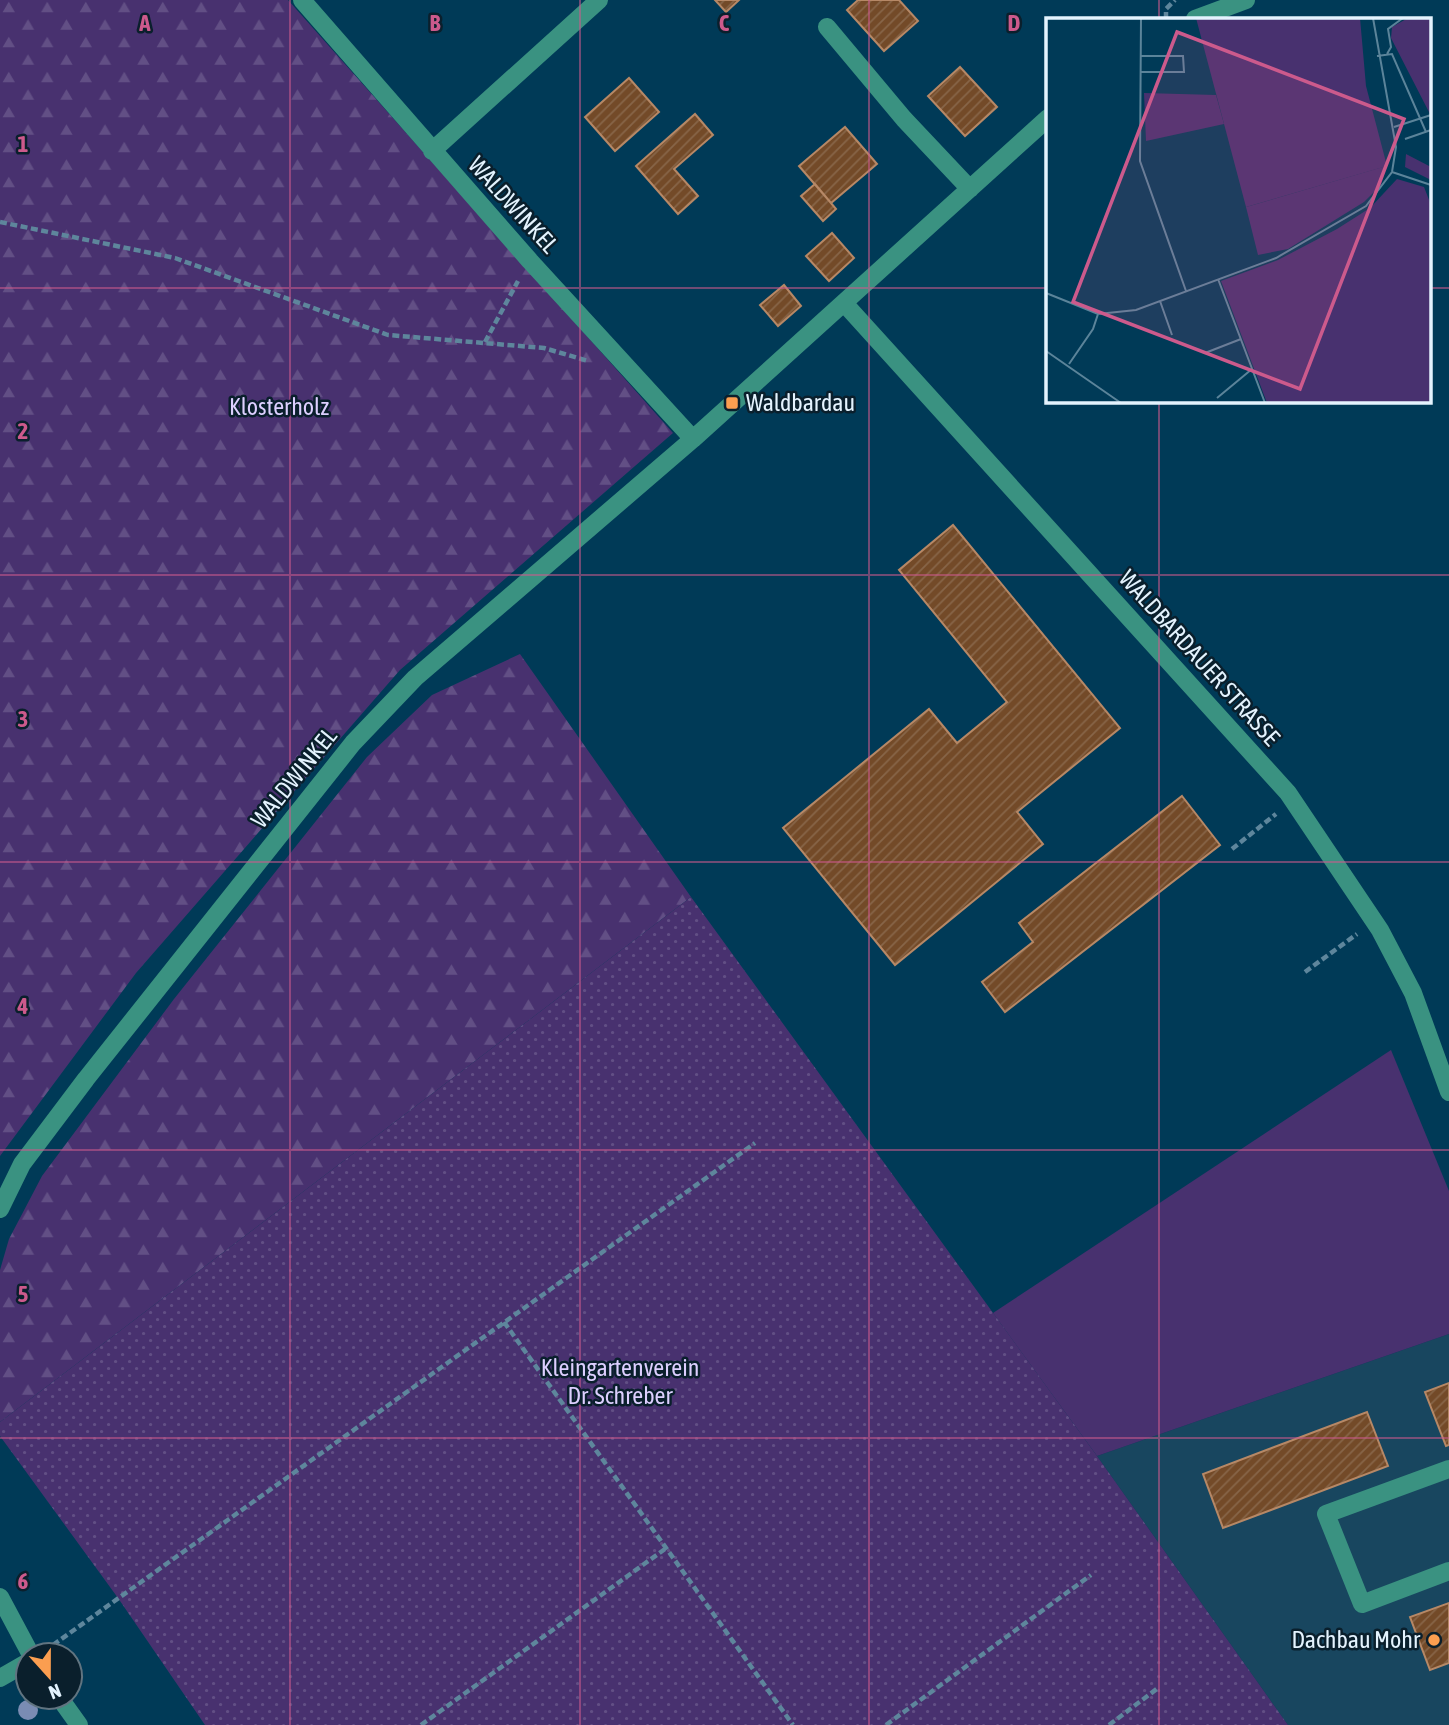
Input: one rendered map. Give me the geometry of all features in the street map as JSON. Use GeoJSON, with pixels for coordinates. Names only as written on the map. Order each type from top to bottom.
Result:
{"type":"FeatureCollection","features":[{"type":"Feature","properties":{"kind":"street"},"geometry":{"type":"LineString","coordinates":[[432,151],[599,0]]}},
{"type":"Feature","properties":{"kind":"street"},"geometry":{"type":"LineString","coordinates":[[1198,18],[1247,0]]}},
{"type":"Feature","properties":{"kind":"street","name":"WALDWINKEL"},"geometry":{"type":"LineString","coordinates":[[310,3],[432,151],[693,439]]}},
{"type":"Feature","properties":{"kind":"street"},"geometry":{"type":"LineString","coordinates":[[827,27],[904,119],[970,189]]}},
{"type":"Feature","properties":{"kind":"street","name":"WALDWINKEL"},"geometry":{"type":"LineString","coordinates":[[0,1209],[22,1164],[38,1142],[353,743],[415,678],[693,439],[1046,120]]}},
{"type":"Feature","properties":{"kind":"street","name":"WALDBARDAUER STRASSE"},"geometry":{"type":"LineString","coordinates":[[844,303],[1293,801],[1374,921],[1413,993],[1449,1092]]}},
{"type":"Feature","properties":{"kind":"street"},"geometry":{"type":"LineString","coordinates":[[1449,1469],[1326,1514],[1362,1604],[1449,1571]]}},
{"type":"Feature","properties":{"kind":"street"},"geometry":{"type":"LineString","coordinates":[[0,1597],[31,1641]]}},
{"type":"Feature","properties":{"kind":"path"},"geometry":{"type":"LineString","coordinates":[[1166,18],[1166,9],[1175,0]]}},
{"type":"Feature","properties":{"kind":"path"},"geometry":{"type":"LineString","coordinates":[[0,222],[175,258],[388,335],[544,348],[632,374]]}},
{"type":"Feature","properties":{"kind":"path"},"geometry":{"type":"LineString","coordinates":[[485,342],[530,261]]}},
{"type":"Feature","properties":{"kind":"path"},"geometry":{"type":"LineString","coordinates":[[1232,849],[1293,801]]}},
{"type":"Feature","properties":{"kind":"path"},"geometry":{"type":"LineString","coordinates":[[1305,972],[1374,921]]}},
{"type":"Feature","properties":{"kind":"path"},"geometry":{"type":"LineString","coordinates":[[55,1641],[755,1143]]}},
{"type":"Feature","properties":{"kind":"path"},"geometry":{"type":"LineString","coordinates":[[505,1322],[793,1725]]}},
{"type":"Feature","properties":{"kind":"path"},"geometry":{"type":"LineString","coordinates":[[421,1725],[665,1549]]}},
{"type":"Feature","properties":{"kind":"path"},"geometry":{"type":"LineString","coordinates":[[886,1725],[1091,1576]]}},
{"type":"Feature","properties":{"kind":"path"},"geometry":{"type":"LineString","coordinates":[[1109,1725],[1158,1688]]}},
{"type":"Feature","properties":{"kind":"shaded area"},"geometry":{"type":"Polygon","coordinates":[[[1449,1334],[1449,1725],[1288,1725],[1097,1456],[1449,1334]]]}},
{"type":"Feature","properties":{"kind":"green space","name":"Klosterholz"},"geometry":{"type":"Polygon","coordinates":[[[0,0],[288,0],[673,433],[400,670],[136,973],[0,1156],[0,0]]]}},
{"type":"Feature","properties":{"kind":"green space"},"geometry":{"type":"Polygon","coordinates":[[[520,654],[691,897],[0,1422],[0,1270],[9,1239],[42,1176],[174,999],[367,757],[432,695],[520,654]]]}},
{"type":"Feature","properties":{"kind":"green space","name":"Kleingartenverein Dr. Schreber"},"geometry":{"type":"Polygon","coordinates":[[[691,897],[1097,1456],[1288,1725],[205,1725],[118,1598],[0,1436],[0,1422],[691,897]]]}},
{"type":"Feature","properties":{"kind":"green space"},"geometry":{"type":"Polygon","coordinates":[[[1391,1050],[1449,1191],[1449,1334],[1097,1456],[993,1313],[1391,1050]]]}},
{"type":"Feature","properties":{"kind":"building"},"geometry":{"type":"Polygon","coordinates":[[[715,0],[739,0],[726,12],[715,0]]]}},
{"type":"Feature","properties":{"kind":"building"},"geometry":{"type":"Polygon","coordinates":[[[858,0],[899,0],[918,21],[884,51],[847,10],[858,0]]]}},
{"type":"Feature","properties":{"kind":"building"},"geometry":{"type":"Polygon","coordinates":[[[960,67],[997,107],[965,136],[928,96],[960,67]]]}},
{"type":"Feature","properties":{"kind":"building"},"geometry":{"type":"Polygon","coordinates":[[[629,78],[659,112],[615,151],[585,117],[629,78]]]}},
{"type":"Feature","properties":{"kind":"building"},"geometry":{"type":"Polygon","coordinates":[[[695,114],[713,135],[674,169],[698,196],[678,214],[636,166],[695,114]]]}},
{"type":"Feature","properties":{"kind":"building"},"geometry":{"type":"Polygon","coordinates":[[[845,127],[877,164],[831,203],[799,166],[845,127]]]}},
{"type":"Feature","properties":{"kind":"building"},"geometry":{"type":"Polygon","coordinates":[[[815,184],[836,209],[823,221],[801,196],[815,184]]]}},
{"type":"Feature","properties":{"kind":"building"},"geometry":{"type":"Polygon","coordinates":[[[832,233],[854,258],[829,281],[806,256],[832,233]]]}},
{"type":"Feature","properties":{"kind":"building"},"geometry":{"type":"Polygon","coordinates":[[[784,285],[801,306],[778,326],[760,305],[784,285]]]}},
{"type":"Feature","properties":{"kind":"building"},"geometry":{"type":"Polygon","coordinates":[[[953,525],[1120,728],[1017,812],[1043,844],[895,965],[783,828],[929,709],[957,743],[1007,702],[899,570],[953,525]]]}},
{"type":"Feature","properties":{"kind":"building"},"geometry":{"type":"Polygon","coordinates":[[[1182,796],[1220,845],[1005,1012],[982,982],[1033,942],[1019,923],[1182,796]]]}},
{"type":"Feature","properties":{"kind":"building"},"geometry":{"type":"Polygon","coordinates":[[[1449,1383],[1449,1445],[1446,1446],[1425,1392],[1449,1383]]]}},
{"type":"Feature","properties":{"kind":"building"},"geometry":{"type":"Polygon","coordinates":[[[1367,1412],[1388,1466],[1223,1528],[1203,1474],[1367,1412]]]}},
{"type":"Feature","properties":{"kind":"building","name":"Dachbau Mohr"},"geometry":{"type":"Polygon","coordinates":[[[1449,1603],[1449,1663],[1430,1670],[1410,1617],[1449,1603]]]}},
{"type":"Feature","properties":{"kind":"place","name":"Waldbardau"},"geometry":{"type":"Point","coordinates":[732,403]}},
{"type":"Feature","properties":{"kind":"place","name":"Dachbau Mohr"},"geometry":{"type":"Point","coordinates":[1434,1640]}}]}
